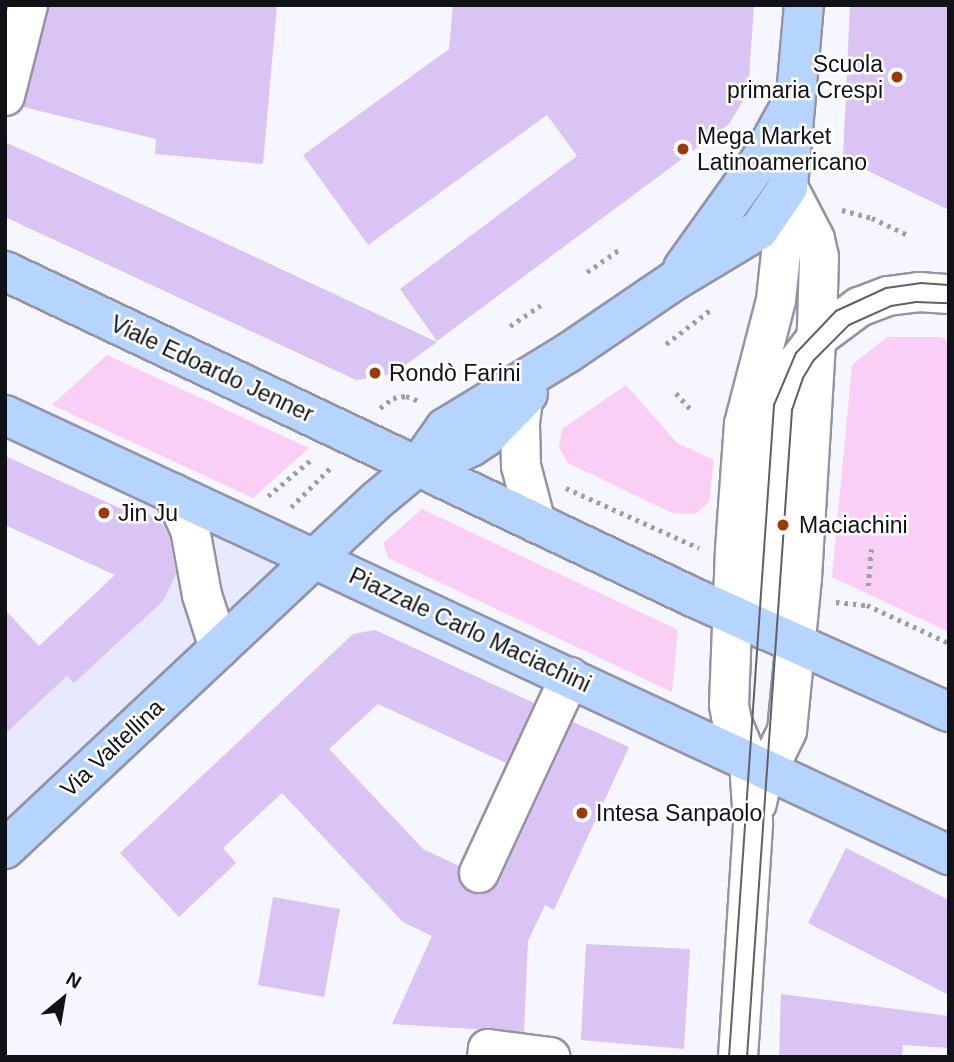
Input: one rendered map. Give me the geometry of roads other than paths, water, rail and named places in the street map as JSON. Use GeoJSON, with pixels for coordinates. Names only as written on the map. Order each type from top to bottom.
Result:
{"type":"FeatureCollection","features":[{"type":"Feature","properties":{"kind":"main road"},"geometry":{"type":"LineString","coordinates":[[788,187],[804,5]]}},
{"type":"Feature","properties":{"kind":"main road","name":"Piazzale Carlo Maciachini"},"geometry":{"type":"LineString","coordinates":[[674,281],[754,169],[795,97]]}},
{"type":"Feature","properties":{"kind":"main road","name":"Piazzale Carlo Maciachini"},"geometry":{"type":"LineString","coordinates":[[788,187],[759,230],[674,281],[568,353],[445,428],[418,466],[315,558],[949,855]]}},
{"type":"Feature","properties":{"kind":"main road","name":"Viale Edoardo Jenner"},"geometry":{"type":"LineString","coordinates":[[5,271],[418,466]]}},
{"type":"Feature","properties":{"kind":"main road","name":"Piazzale Carlo Maciachini"},"geometry":{"type":"LineString","coordinates":[[418,466],[446,459],[486,437],[568,353]]}},
{"type":"Feature","properties":{"kind":"main road"},"geometry":{"type":"LineString","coordinates":[[5,415],[315,558]]}},
{"type":"Feature","properties":{"kind":"main road"},"geometry":{"type":"LineString","coordinates":[[418,466],[772,638],[949,712]]}},
{"type":"Feature","properties":{"kind":"main road","name":"Via Valtellina"},"geometry":{"type":"LineString","coordinates":[[5,849],[315,558]]}},
{"type":"Feature","properties":{"kind":"street"},"geometry":{"type":"LineString","coordinates":[[5,96],[28,5]]}},
{"type":"Feature","properties":{"kind":"street"},"geometry":{"type":"LineString","coordinates":[[788,187],[815,239],[819,257],[816,339]]}},
{"type":"Feature","properties":{"kind":"street"},"geometry":{"type":"LineString","coordinates":[[738,1057],[758,767],[787,731],[744,424],[776,300],[788,187]]}},
{"type":"Feature","properties":{"kind":"street"},"geometry":{"type":"LineString","coordinates":[[758,767],[732,722],[729,705],[772,638],[780,413],[786,388],[797,363],[816,339],[847,313],[888,296],[919,292],[949,294]]}},
{"type":"Feature","properties":{"kind":"street"},"geometry":{"type":"LineString","coordinates":[[523,399],[521,466],[536,523]]}},
{"type":"Feature","properties":{"kind":"street"},"geometry":{"type":"LineString","coordinates":[[173,493],[190,530],[202,595],[219,648]]}},
{"type":"Feature","properties":{"kind":"street"},"geometry":{"type":"LineString","coordinates":[[479,873],[570,677]]}},
{"type":"Feature","properties":{"kind":"street"},"geometry":{"type":"LineString","coordinates":[[487,1057],[488,1049],[550,1057]]}},
{"type":"Feature","properties":{"kind":"tram line"},"geometry":{"type":"LineString","coordinates":[[729,1057],[774,405],[796,353],[836,311],[886,288],[920,283],[949,285]]}},
{"type":"Feature","properties":{"kind":"tram line"},"geometry":{"type":"LineString","coordinates":[[747,1057],[792,410],[803,378],[814,360],[849,325],[891,306],[915,302],[949,303]]}},
{"type":"Feature","properties":{"kind":"place","name":"Scuola primaria Crespi"},"geometry":{"type":"Point","coordinates":[897,77]}},
{"type":"Feature","properties":{"kind":"place","name":"Mega Market Latinoamericano"},"geometry":{"type":"Point","coordinates":[683,149]}},
{"type":"Feature","properties":{"kind":"place","name":"Rondò Farini"},"geometry":{"type":"Point","coordinates":[375,373]}},
{"type":"Feature","properties":{"kind":"place","name":"Jin Ju"},"geometry":{"type":"Point","coordinates":[104,513]}},
{"type":"Feature","properties":{"kind":"place","name":"Maciachini"},"geometry":{"type":"Point","coordinates":[783,525]}},
{"type":"Feature","properties":{"kind":"place","name":"Intesa Sanpaolo"},"geometry":{"type":"Point","coordinates":[582,813]}}]}
